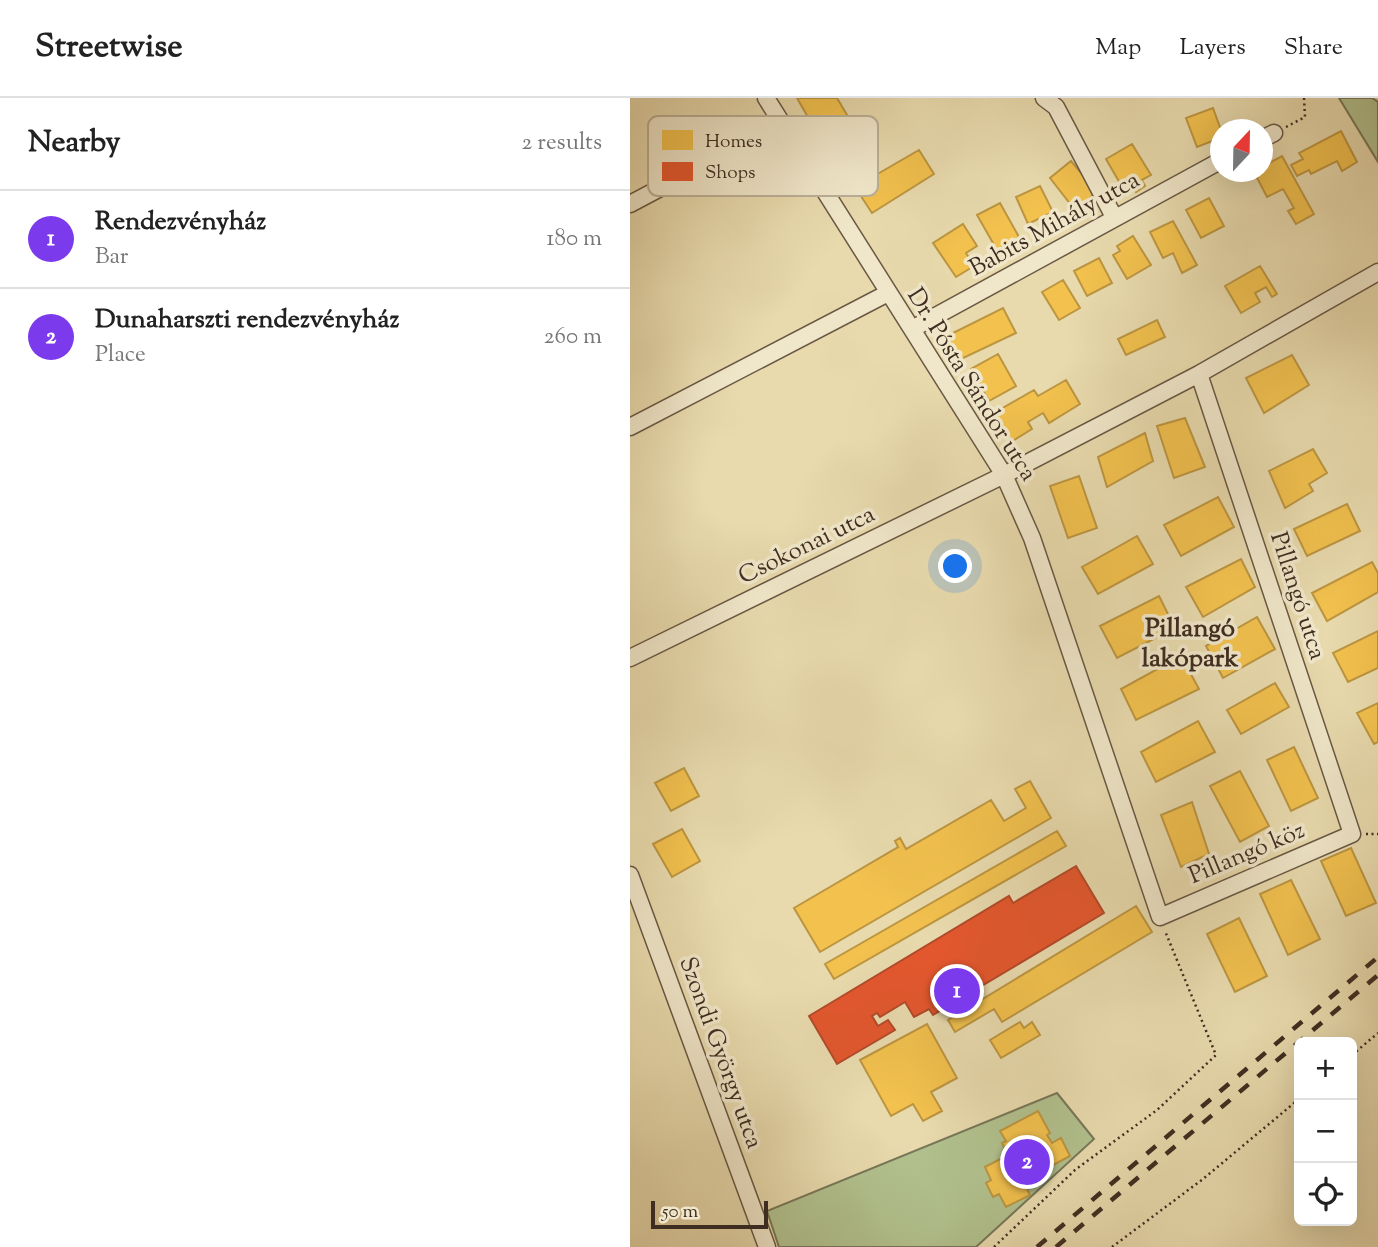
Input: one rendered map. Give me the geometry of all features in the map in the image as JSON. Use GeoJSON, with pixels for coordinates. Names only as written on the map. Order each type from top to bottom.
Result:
{"type":"FeatureCollection","features":[{"type":"Feature","properties":{"kind":"street","name":"Dr. Pósta Sándor utca"},"geometry":{"type":"LineString","coordinates":[[766,98],[778,116]]}},
{"type":"Feature","properties":{"kind":"street"},"geometry":{"type":"LineString","coordinates":[[1044,98],[1056,107],[1114,217]]}},
{"type":"Feature","properties":{"kind":"street","name":"Babits Mihály utca"},"geometry":{"type":"LineString","coordinates":[[912,329],[1210,166]]}},
{"type":"Feature","properties":{"kind":"street"},"geometry":{"type":"LineString","coordinates":[[630,204],[648,194]]}},
{"type":"Feature","properties":{"kind":"street","name":"Dr. Pósta Sándor utca"},"geometry":{"type":"LineString","coordinates":[[828,196],[1003,475],[1032,538],[1160,917]]}},
{"type":"Feature","properties":{"kind":"street","name":"Csokonai utca"},"geometry":{"type":"LineString","coordinates":[[630,658],[1003,475],[1199,373],[1378,272]]}},
{"type":"Feature","properties":{"kind":"street"},"geometry":{"type":"LineString","coordinates":[[630,427],[888,293]]}},
{"type":"Feature","properties":{"kind":"street","name":"Pillangó utca"},"geometry":{"type":"LineString","coordinates":[[1199,373],[1352,834]]}},
{"type":"Feature","properties":{"kind":"street","name":"Pillangó köz"},"geometry":{"type":"LineString","coordinates":[[1160,917],[1352,834]]}},
{"type":"Feature","properties":{"kind":"street","name":"Szondi György utca"},"geometry":{"type":"LineString","coordinates":[[630,875],[767,1247]]}},
{"type":"Feature","properties":{"kind":"path"},"geometry":{"type":"LineString","coordinates":[[1273,133],[1305,117],[1304,98]]}},
{"type":"Feature","properties":{"kind":"path"},"geometry":{"type":"LineString","coordinates":[[994,1247],[1075,1170],[1157,1110],[1216,1055],[1160,917]]}},
{"type":"Feature","properties":{"kind":"path"},"geometry":{"type":"LineString","coordinates":[[1357,1051],[1378,1033]]}},
{"type":"Feature","properties":{"kind":"path"},"geometry":{"type":"LineString","coordinates":[[1112,1247],[1203,1179],[1297,1100]]}},
{"type":"Feature","properties":{"kind":"green space"},"geometry":{"type":"Polygon","coordinates":[[[1339,98],[1372,98],[1378,102],[1378,162],[1339,98]]]}},
{"type":"Feature","properties":{"kind":"green space"},"geometry":{"type":"Polygon","coordinates":[[[1057,1093],[1094,1139],[976,1247],[779,1247],[767,1211],[1057,1093]]]}},
{"type":"Feature","properties":{"kind":"building: Homes"},"geometry":{"type":"Polygon","coordinates":[[[797,98],[837,98],[847,115],[845,116],[807,116],[797,98]]]}},
{"type":"Feature","properties":{"kind":"building: Homes"},"geometry":{"type":"Polygon","coordinates":[[[1213,108],[1217,119],[1210,119],[1210,142],[1197,147],[1186,118],[1213,108]]]}},
{"type":"Feature","properties":{"kind":"building: Homes"},"geometry":{"type":"Polygon","coordinates":[[[1341,131],[1357,162],[1342,171],[1337,161],[1311,174],[1309,170],[1297,176],[1291,165],[1303,159],[1299,153],[1341,131]]]}},
{"type":"Feature","properties":{"kind":"building: Homes"},"geometry":{"type":"Polygon","coordinates":[[[1132,144],[1151,175],[1142,180],[1145,186],[1136,192],[1129,181],[1121,185],[1106,159],[1132,144]]]}},
{"type":"Feature","properties":{"kind":"building: Homes"},"geometry":{"type":"Polygon","coordinates":[[[919,150],[934,174],[872,213],[861,196],[878,196],[878,174],[919,150]]]}},
{"type":"Feature","properties":{"kind":"building: Homes"},"geometry":{"type":"Polygon","coordinates":[[[1282,156],[1314,214],[1296,224],[1288,211],[1294,208],[1283,189],[1267,197],[1259,182],[1273,182],[1273,161],[1282,156]]]}},
{"type":"Feature","properties":{"kind":"building: Homes"},"geometry":{"type":"Polygon","coordinates":[[[1071,161],[1097,192],[1075,210],[1050,178],[1071,161]]]}},
{"type":"Feature","properties":{"kind":"building: Homes"},"geometry":{"type":"Polygon","coordinates":[[[1040,186],[1053,212],[1028,224],[1016,197],[1040,186]]]}},
{"type":"Feature","properties":{"kind":"building: Homes"},"geometry":{"type":"Polygon","coordinates":[[[1209,198],[1224,226],[1201,238],[1186,210],[1209,198]]]}},
{"type":"Feature","properties":{"kind":"building: Homes"},"geometry":{"type":"Polygon","coordinates":[[[1000,203],[1019,237],[997,250],[977,215],[1000,203]]]}},
{"type":"Feature","properties":{"kind":"building: Homes"},"geometry":{"type":"Polygon","coordinates":[[[1173,221],[1197,265],[1182,273],[1173,253],[1163,258],[1150,232],[1173,221]]]}},
{"type":"Feature","properties":{"kind":"building: Homes"},"geometry":{"type":"Polygon","coordinates":[[[963,224],[977,246],[966,253],[974,266],[956,277],[933,243],[963,224]]]}},
{"type":"Feature","properties":{"kind":"building: Homes"},"geometry":{"type":"Polygon","coordinates":[[[1133,236],[1151,265],[1127,279],[1113,255],[1120,251],[1117,246],[1133,236]]]}},
{"type":"Feature","properties":{"kind":"building: Homes"},"geometry":{"type":"Polygon","coordinates":[[[1099,258],[1112,283],[1087,296],[1074,271],[1099,258]]]}},
{"type":"Feature","properties":{"kind":"building: Homes"},"geometry":{"type":"Polygon","coordinates":[[[1260,266],[1277,294],[1272,297],[1266,287],[1255,293],[1260,302],[1241,313],[1225,286],[1260,266]]]}},
{"type":"Feature","properties":{"kind":"building: Homes"},"geometry":{"type":"Polygon","coordinates":[[[1063,280],[1080,308],[1059,320],[1042,292],[1063,280]]]}},
{"type":"Feature","properties":{"kind":"building: Homes"},"geometry":{"type":"Polygon","coordinates":[[[1003,308],[1016,333],[959,360],[947,336],[1003,308]]]}},
{"type":"Feature","properties":{"kind":"building: Homes"},"geometry":{"type":"Polygon","coordinates":[[[1157,320],[1165,337],[1126,355],[1118,339],[1157,320]]]}},
{"type":"Feature","properties":{"kind":"building: Homes"},"geometry":{"type":"Polygon","coordinates":[[[998,354],[1016,386],[989,401],[971,369],[998,354]]]}},
{"type":"Feature","properties":{"kind":"building: Homes"},"geometry":{"type":"Polygon","coordinates":[[[1292,355],[1309,385],[1264,413],[1246,378],[1292,355]]]}},
{"type":"Feature","properties":{"kind":"building: Homes"},"geometry":{"type":"Polygon","coordinates":[[[1066,380],[1080,404],[1049,423],[1043,413],[1028,422],[1032,429],[1011,442],[994,413],[1034,390],[1038,396],[1066,380]]]}},
{"type":"Feature","properties":{"kind":"building: Homes"},"geometry":{"type":"Polygon","coordinates":[[[1185,418],[1205,467],[1174,478],[1157,426],[1185,418]]]}},
{"type":"Feature","properties":{"kind":"building: Homes"},"geometry":{"type":"Polygon","coordinates":[[[1145,433],[1153,461],[1107,487],[1098,457],[1145,433]]]}},
{"type":"Feature","properties":{"kind":"building: Homes"},"geometry":{"type":"Polygon","coordinates":[[[1313,449],[1327,473],[1309,484],[1313,491],[1285,508],[1269,471],[1313,449]]]}},
{"type":"Feature","properties":{"kind":"building: Homes"},"geometry":{"type":"Polygon","coordinates":[[[1079,476],[1097,528],[1068,538],[1050,486],[1079,476]]]}},
{"type":"Feature","properties":{"kind":"building: Homes"},"geometry":{"type":"Polygon","coordinates":[[[1218,497],[1234,527],[1181,556],[1164,525],[1218,497]]]}},
{"type":"Feature","properties":{"kind":"building: Homes"},"geometry":{"type":"Polygon","coordinates":[[[1347,504],[1360,531],[1307,556],[1294,529],[1347,504]]]}},
{"type":"Feature","properties":{"kind":"building: Homes"},"geometry":{"type":"Polygon","coordinates":[[[1137,536],[1153,564],[1098,594],[1082,567],[1137,536]]]}},
{"type":"Feature","properties":{"kind":"building: Homes"},"geometry":{"type":"Polygon","coordinates":[[[1241,559],[1255,587],[1203,617],[1186,587],[1241,559]]]}},
{"type":"Feature","properties":{"kind":"building: Homes"},"geometry":{"type":"Polygon","coordinates":[[[1372,562],[1378,573],[1378,592],[1327,621],[1312,593],[1372,562]]]}},
{"type":"Feature","properties":{"kind":"building: Homes"},"geometry":{"type":"Polygon","coordinates":[[[1159,596],[1175,628],[1117,658],[1100,626],[1159,596]]]}},
{"type":"Feature","properties":{"kind":"building: Homes"},"geometry":{"type":"Polygon","coordinates":[[[1257,617],[1275,649],[1223,678],[1206,646],[1257,617]]]}},
{"type":"Feature","properties":{"kind":"building: Homes"},"geometry":{"type":"Polygon","coordinates":[[[1378,631],[1378,668],[1348,682],[1333,653],[1378,631]]]}},
{"type":"Feature","properties":{"kind":"building: Homes"},"geometry":{"type":"Polygon","coordinates":[[[1181,656],[1199,689],[1136,720],[1121,689],[1181,656]]]}},
{"type":"Feature","properties":{"kind":"building: Homes"},"geometry":{"type":"Polygon","coordinates":[[[1275,683],[1289,707],[1241,734],[1227,710],[1275,683]]]}},
{"type":"Feature","properties":{"kind":"building: Homes"},"geometry":{"type":"Polygon","coordinates":[[[1378,703],[1378,742],[1374,744],[1357,713],[1378,703]]]}},
{"type":"Feature","properties":{"kind":"building: Homes"},"geometry":{"type":"Polygon","coordinates":[[[1198,721],[1215,752],[1156,782],[1141,752],[1198,721]]]}},
{"type":"Feature","properties":{"kind":"building: Homes"},"geometry":{"type":"Polygon","coordinates":[[[1294,747],[1318,798],[1291,811],[1267,760],[1294,747]]]}},
{"type":"Feature","properties":{"kind":"building: Homes"},"geometry":{"type":"Polygon","coordinates":[[[684,768],[699,796],[671,811],[655,783],[684,768]]]}},
{"type":"Feature","properties":{"kind":"building: Homes"},"geometry":{"type":"Polygon","coordinates":[[[1240,771],[1269,826],[1240,842],[1210,786],[1240,771]]]}},
{"type":"Feature","properties":{"kind":"building: Homes"},"geometry":{"type":"Polygon","coordinates":[[[1030,781],[1051,818],[820,952],[794,908],[898,847],[895,841],[900,838],[906,849],[991,800],[1004,821],[1026,808],[1015,789],[1030,781]]]}},
{"type":"Feature","properties":{"kind":"building: Homes"},"geometry":{"type":"Polygon","coordinates":[[[1192,802],[1209,854],[1181,867],[1161,815],[1192,802]]]}},
{"type":"Feature","properties":{"kind":"building: Homes"},"geometry":{"type":"Polygon","coordinates":[[[682,829],[700,861],[672,877],[653,844],[682,829]]]}},
{"type":"Feature","properties":{"kind":"building: Homes"},"geometry":{"type":"Polygon","coordinates":[[[1057,831],[1066,846],[834,979],[825,964],[1057,831]]]}},
{"type":"Feature","properties":{"kind":"building: Homes"},"geometry":{"type":"Polygon","coordinates":[[[1351,848],[1376,903],[1346,916],[1321,861],[1351,848]]]}},
{"type":"Feature","properties":{"kind":"building: Homes"},"geometry":{"type":"Polygon","coordinates":[[[1291,880],[1320,939],[1288,955],[1260,894],[1291,880]]]}},
{"type":"Feature","properties":{"kind":"building: Homes"},"geometry":{"type":"Polygon","coordinates":[[[1136,906],[1152,932],[1002,1022],[994,1009],[955,1032],[948,1020],[1136,906]]]}},
{"type":"Feature","properties":{"kind":"building: Homes"},"geometry":{"type":"Polygon","coordinates":[[[1239,918],[1267,976],[1235,992],[1207,934],[1239,918]]]}},
{"type":"Feature","properties":{"kind":"building: Homes"},"geometry":{"type":"Polygon","coordinates":[[[1020,1022],[1024,1028],[1032,1022],[1040,1035],[1001,1058],[990,1040],[1020,1022]]]}},
{"type":"Feature","properties":{"kind":"building: Homes"},"geometry":{"type":"Polygon","coordinates":[[[927,1024],[957,1078],[931,1092],[942,1111],[923,1121],[913,1104],[891,1116],[860,1060],[927,1024]]]}},
{"type":"Feature","properties":{"kind":"building: Homes"},"geometry":{"type":"Polygon","coordinates":[[[1038,1111],[1050,1133],[1047,1135],[1052,1143],[1061,1138],[1070,1156],[1023,1181],[1030,1195],[1006,1207],[999,1194],[993,1197],[986,1183],[991,1180],[985,1167],[1008,1155],[1002,1143],[1006,1141],[1000,1131],[1038,1111]]]}},
{"type":"Feature","properties":{"kind":"building: Shops"},"geometry":{"type":"Polygon","coordinates":[[[1076,866],[1104,913],[933,1015],[929,1009],[914,1017],[905,1002],[880,1017],[877,1013],[872,1016],[878,1026],[888,1020],[895,1030],[837,1064],[809,1016],[1009,896],[1013,903],[1076,866]]]}},
{"type":"Feature","properties":{"kind":"railway"},"geometry":{"type":"LineString","coordinates":[[1037,1247],[1378,957]]}},
{"type":"Feature","properties":{"kind":"railway"},"geometry":{"type":"LineString","coordinates":[[1056,1247],[1378,975]]}},
{"type":"Feature","properties":{"kind":"place","name":"Rendezvényház"},"geometry":{"type":"Point","coordinates":[957,991]}},
{"type":"Feature","properties":{"kind":"place","name":"Dunaharszti rendezvényház"},"geometry":{"type":"Point","coordinates":[1027,1162]}},
{"type":"Feature","properties":{"kind":"district","name":"Pillangó lakópark"},"geometry":{"type":"Point","coordinates":[1190,644]}}]}
